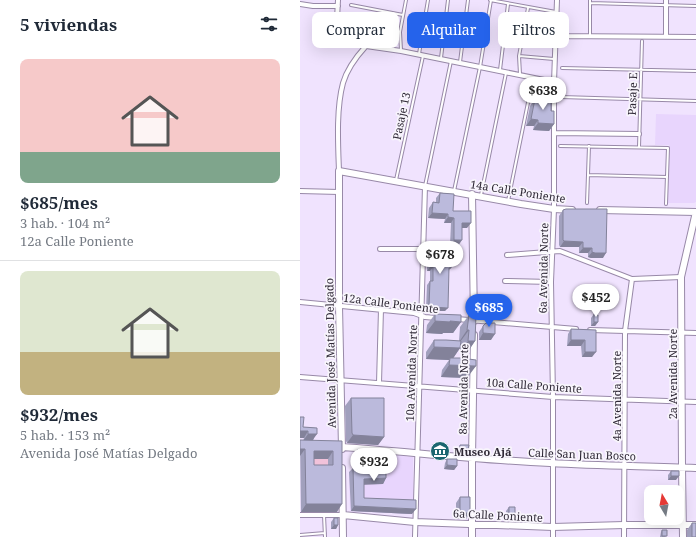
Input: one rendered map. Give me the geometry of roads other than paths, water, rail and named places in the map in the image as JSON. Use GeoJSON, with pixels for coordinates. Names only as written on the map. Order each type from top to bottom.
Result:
{"type":"FeatureCollection","features":[{"type":"Feature","properties":{"kind":"street"},"geometry":{"type":"LineString","coordinates":[[313,6],[314,0]]}},
{"type":"Feature","properties":{"kind":"street"},"geometry":{"type":"LineString","coordinates":[[338,0],[338,12]]}},
{"type":"Feature","properties":{"kind":"street","name":"6a Avenida Norte"},"geometry":{"type":"LineString","coordinates":[[556,0],[556,12]]}},
{"type":"Feature","properties":{"kind":"street"},"geometry":{"type":"LineString","coordinates":[[666,2],[666,37]]}},
{"type":"Feature","properties":{"kind":"street"},"geometry":{"type":"LineString","coordinates":[[300,4],[313,6],[338,6]]}},
{"type":"Feature","properties":{"kind":"street"},"geometry":{"type":"LineString","coordinates":[[569,36],[696,38]]}},
{"type":"Feature","properties":{"kind":"street"},"geometry":{"type":"LineString","coordinates":[[339,170],[337,138],[343,83],[351,66],[366,46],[401,51],[554,82]]}},
{"type":"Feature","properties":{"kind":"street","name":"6a Avenida Norte"},"geometry":{"type":"LineString","coordinates":[[553,537],[551,282],[554,209],[555,48]]}},
{"type":"Feature","properties":{"kind":"street"},"geometry":{"type":"LineString","coordinates":[[555,133],[640,134]]}},
{"type":"Feature","properties":{"kind":"street","name":"14a Calle Poniente"},"geometry":{"type":"LineString","coordinates":[[339,170],[554,209],[577,210]]}},
{"type":"Feature","properties":{"kind":"street","name":"Avenida José Matías Delgado"},"geometry":{"type":"LineString","coordinates":[[339,170],[339,446],[342,455]]}},
{"type":"Feature","properties":{"kind":"street","name":"10a Avenida Norte"},"geometry":{"type":"LineString","coordinates":[[415,537],[420,386],[422,249],[425,186]]}},
{"type":"Feature","properties":{"kind":"street"},"geometry":{"type":"LineString","coordinates":[[300,192],[339,192]]}},
{"type":"Feature","properties":{"kind":"street","name":"8a Avenida Norte"},"geometry":{"type":"LineString","coordinates":[[472,194],[474,320],[472,537]]}},
{"type":"Feature","properties":{"kind":"street"},"geometry":{"type":"LineString","coordinates":[[593,210],[696,212]]}},
{"type":"Feature","properties":{"kind":"street","name":"2a Avenida Norte"},"geometry":{"type":"LineString","coordinates":[[682,485],[681,277],[696,212]]}},
{"type":"Feature","properties":{"kind":"street"},"geometry":{"type":"LineString","coordinates":[[380,249],[422,249]]}},
{"type":"Feature","properties":{"kind":"street"},"geometry":{"type":"LineString","coordinates":[[507,255],[553,251],[565,252],[632,279],[681,277]]}},
{"type":"Feature","properties":{"kind":"street","name":"4a Avenida Norte"},"geometry":{"type":"LineString","coordinates":[[624,537],[625,331],[632,279]]}},
{"type":"Feature","properties":{"kind":"street"},"geometry":{"type":"LineString","coordinates":[[505,281],[551,282]]}},
{"type":"Feature","properties":{"kind":"street","name":"12a Calle Poniente"},"geometry":{"type":"LineString","coordinates":[[300,302],[381,309],[440,318]]}},
{"type":"Feature","properties":{"kind":"street"},"geometry":{"type":"LineString","coordinates":[[379,384],[381,309]]}},
{"type":"Feature","properties":{"kind":"street","name":"12a Calle Poniente"},"geometry":{"type":"LineString","coordinates":[[453,319],[552,328],[581,329]]}},
{"type":"Feature","properties":{"kind":"street"},"geometry":{"type":"LineString","coordinates":[[588,330],[696,333]]}},
{"type":"Feature","properties":{"kind":"street","name":"10a Calle Poniente"},"geometry":{"type":"LineString","coordinates":[[300,377],[553,396],[696,402]]}},
{"type":"Feature","properties":{"kind":"street","name":"Calle San Juan Bosco"},"geometry":{"type":"LineString","coordinates":[[339,446],[552,464],[696,468]]}},
{"type":"Feature","properties":{"kind":"street"},"geometry":{"type":"LineString","coordinates":[[342,462],[343,537]]}},
{"type":"Feature","properties":{"kind":"street","name":"6a Calle Poniente"},"geometry":{"type":"LineString","coordinates":[[300,515],[343,515],[415,522],[553,527],[644,525]]}},
{"type":"Feature","properties":{"kind":"street","name":"2a Avenida Norte"},"geometry":{"type":"LineString","coordinates":[[683,525],[683,537]]}},
{"type":"Feature","properties":{"kind":"street","name":"6a Calle Poniente"},"geometry":{"type":"LineString","coordinates":[[684,525],[696,525]]}},
{"type":"Feature","properties":{"kind":"lane"},"geometry":{"type":"LineString","coordinates":[[401,51],[400,32],[406,0]]}},
{"type":"Feature","properties":{"kind":"lane","name":"Pasaje 13"},"geometry":{"type":"LineString","coordinates":[[396,181],[421,55],[428,0]]}},
{"type":"Feature","properties":{"kind":"lane"},"geometry":{"type":"LineString","coordinates":[[441,59],[448,0]]}},
{"type":"Feature","properties":{"kind":"lane"},"geometry":{"type":"LineString","coordinates":[[460,63],[468,0]]}},
{"type":"Feature","properties":{"kind":"lane"},"geometry":{"type":"LineString","coordinates":[[454,191],[480,68],[490,0],[556,12]]}},
{"type":"Feature","properties":{"kind":"lane"},"geometry":{"type":"LineString","coordinates":[[590,36],[590,2],[666,2],[696,6]]}},
{"type":"Feature","properties":{"kind":"lane"},"geometry":{"type":"LineString","coordinates":[[500,72],[508,4]]}},
{"type":"Feature","properties":{"kind":"lane"},"geometry":{"type":"LineString","coordinates":[[350,5],[403,15]]}},
{"type":"Feature","properties":{"kind":"lane"},"geometry":{"type":"LineString","coordinates":[[527,12],[528,8]]}},
{"type":"Feature","properties":{"kind":"lane","name":"Pasaje E"},"geometry":{"type":"LineString","coordinates":[[639,147],[642,41]]}},
{"type":"Feature","properties":{"kind":"lane"},"geometry":{"type":"LineString","coordinates":[[520,76],[519,56],[521,48]]}},
{"type":"Feature","properties":{"kind":"lane"},"geometry":{"type":"LineString","coordinates":[[519,56],[555,59]]}},
{"type":"Feature","properties":{"kind":"lane"},"geometry":{"type":"LineString","coordinates":[[425,186],[451,61]]}},
{"type":"Feature","properties":{"kind":"lane"},"geometry":{"type":"LineString","coordinates":[[562,68],[696,71]]}},
{"type":"Feature","properties":{"kind":"lane"},"geometry":{"type":"LineString","coordinates":[[480,196],[506,73]]}},
{"type":"Feature","properties":{"kind":"lane"},"geometry":{"type":"LineString","coordinates":[[508,201],[533,78]]}},
{"type":"Feature","properties":{"kind":"lane"},"geometry":{"type":"LineString","coordinates":[[561,97],[696,101]]}},
{"type":"Feature","properties":{"kind":"lane"},"geometry":{"type":"LineString","coordinates":[[560,146],[668,148],[666,204]]}},
{"type":"Feature","properties":{"kind":"lane"},"geometry":{"type":"LineString","coordinates":[[587,203],[589,146]]}},
{"type":"Feature","properties":{"kind":"lane"},"geometry":{"type":"LineString","coordinates":[[588,175],[667,177]]}},
{"type":"Feature","properties":{"kind":"lane"},"geometry":{"type":"LineString","coordinates":[[410,503],[417,503]]}},
{"type":"Feature","properties":{"kind":"lane"},"geometry":{"type":"LineString","coordinates":[[324,515],[325,537]]}},
{"type":"Feature","properties":{"kind":"lane"},"geometry":{"type":"LineString","coordinates":[[300,535],[325,533]]}},
{"type":"Feature","properties":{"kind":"place","name":"Museo Ajá"},"geometry":{"type":"Point","coordinates":[440,451]}}]}
